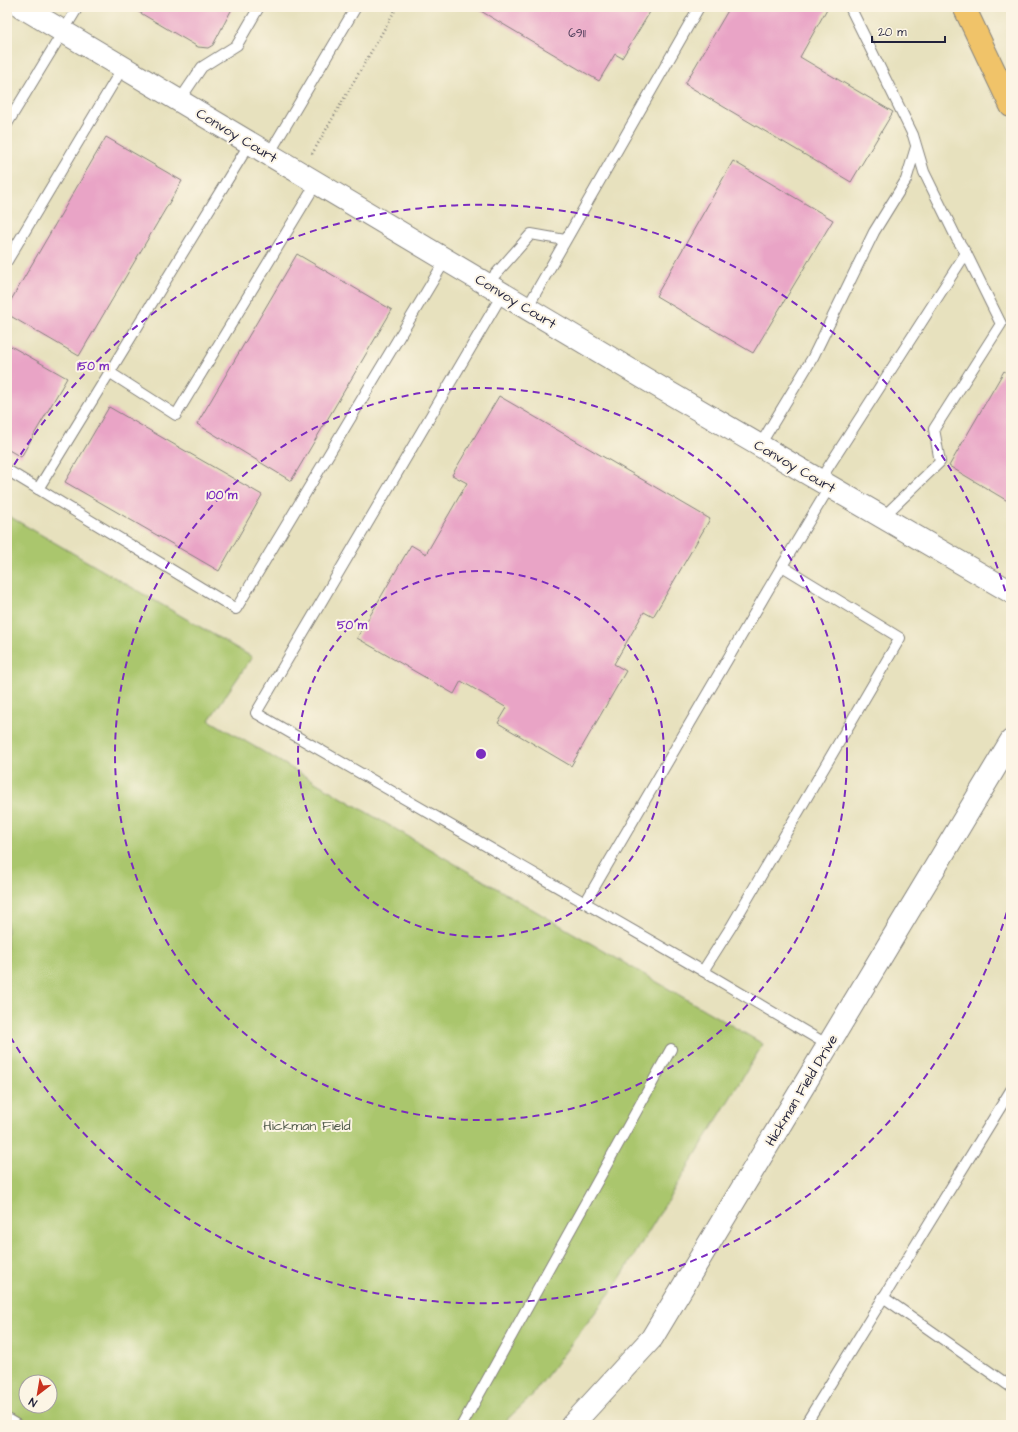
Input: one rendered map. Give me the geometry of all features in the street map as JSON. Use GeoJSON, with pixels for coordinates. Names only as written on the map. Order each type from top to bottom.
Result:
{"type":"FeatureCollection","features":[{"type":"Feature","properties":{"kind":"highway"},"geometry":{"type":"LineString","coordinates":[[964,7],[1011,106]]}},
{"type":"Feature","properties":{"kind":"street","name":"Convoy Court"},"geometry":{"type":"LineString","coordinates":[[22,7],[760,446],[1011,592]]}},
{"type":"Feature","properties":{"kind":"street","name":"Hickman Field Drive"},"geometry":{"type":"LineString","coordinates":[[572,1425],[652,1338],[1011,741]]}},
{"type":"Feature","properties":{"kind":"lane"},"geometry":{"type":"LineString","coordinates":[[7,124],[78,7]]}},
{"type":"Feature","properties":{"kind":"lane"},"geometry":{"type":"LineString","coordinates":[[179,101],[202,67],[237,45],[259,7]]}},
{"type":"Feature","properties":{"kind":"lane"},"geometry":{"type":"LineString","coordinates":[[269,154],[356,7]]}},
{"type":"Feature","properties":{"kind":"lane"},"geometry":{"type":"LineString","coordinates":[[527,308],[698,7]]}},
{"type":"Feature","properties":{"kind":"lane"},"geometry":{"type":"LineString","coordinates":[[850,7],[913,135],[924,172],[1001,324],[934,429],[940,462],[883,518]]}},
{"type":"Feature","properties":{"kind":"lane"},"geometry":{"type":"LineString","coordinates":[[7,261],[123,67]]}},
{"type":"Feature","properties":{"kind":"lane"},"geometry":{"type":"LineString","coordinates":[[38,489],[250,143]]}},
{"type":"Feature","properties":{"kind":"lane"},"geometry":{"type":"LineString","coordinates":[[760,446],[813,357],[874,232],[906,180],[916,147]]}},
{"type":"Feature","properties":{"kind":"lane"},"geometry":{"type":"LineString","coordinates":[[109,372],[176,415],[317,182]]}},
{"type":"Feature","properties":{"kind":"lane"},"geometry":{"type":"LineString","coordinates":[[565,240],[530,234],[495,289],[256,713],[703,971],[828,1045]]}},
{"type":"Feature","properties":{"kind":"lane"},"geometry":{"type":"LineString","coordinates":[[585,903],[782,566],[825,483],[966,253]]}},
{"type":"Feature","properties":{"kind":"lane"},"geometry":{"type":"LineString","coordinates":[[7,470],[236,609],[446,259]]}},
{"type":"Feature","properties":{"kind":"lane"},"geometry":{"type":"LineString","coordinates":[[703,971],[731,927],[900,638],[782,566]]}},
{"type":"Feature","properties":{"kind":"lane"},"geometry":{"type":"LineString","coordinates":[[462,1425],[671,1049]]}},
{"type":"Feature","properties":{"kind":"lane"},"geometry":{"type":"LineString","coordinates":[[805,1425],[1011,1090]]}},
{"type":"Feature","properties":{"kind":"lane"},"geometry":{"type":"LineString","coordinates":[[883,1297],[1011,1387]]}},
{"type":"Feature","properties":{"kind":"lane"},"geometry":{"type":"LineString","coordinates":[[7,1419],[17,1425]]}},
{"type":"Feature","properties":{"kind":"path"},"geometry":{"type":"LineString","coordinates":[[281,135],[312,154],[397,7]]}},
{"type":"Feature","properties":{"kind":"green space","name":"Hickman Field"},"geometry":{"type":"Polygon","coordinates":[[[7,515],[252,657],[209,720],[763,1044],[616,1285],[530,1398],[501,1425],[7,1425],[7,515]]]}},
{"type":"Feature","properties":{"kind":"building"},"geometry":{"type":"Polygon","coordinates":[[[135,7],[233,7],[213,45],[208,48],[198,47],[137,11],[135,7]]]}},
{"type":"Feature","properties":{"kind":"building"},"geometry":{"type":"Polygon","coordinates":[[[474,7],[643,7],[650,12],[622,58],[615,54],[599,81],[474,7]]]}},
{"type":"Feature","properties":{"kind":"building"},"geometry":{"type":"Polygon","coordinates":[[[730,7],[828,7],[800,57],[893,112],[851,182],[685,84],[730,7]]]}},
{"type":"Feature","properties":{"kind":"building"},"geometry":{"type":"Polygon","coordinates":[[[106,137],[182,181],[79,356],[7,314],[7,307],[106,137]]]}},
{"type":"Feature","properties":{"kind":"building"},"geometry":{"type":"Polygon","coordinates":[[[733,161],[833,220],[753,353],[656,296],[733,161]]]}},
{"type":"Feature","properties":{"kind":"building"},"geometry":{"type":"Polygon","coordinates":[[[297,254],[392,310],[291,481],[197,424],[297,254]]]}},
{"type":"Feature","properties":{"kind":"building"},"geometry":{"type":"Polygon","coordinates":[[[7,344],[67,378],[21,457],[7,449],[7,344]]]}},
{"type":"Feature","properties":{"kind":"building"},"geometry":{"type":"Polygon","coordinates":[[[1004,371],[1011,376],[1011,503],[949,466],[1004,371]]]}},
{"type":"Feature","properties":{"kind":"building"},"geometry":{"type":"Polygon","coordinates":[[[499,396],[710,519],[653,617],[644,612],[614,664],[626,671],[571,766],[498,723],[507,708],[461,681],[454,694],[357,638],[411,545],[426,554],[467,483],[452,475],[499,396]]]}},
{"type":"Feature","properties":{"kind":"building"},"geometry":{"type":"Polygon","coordinates":[[[109,407],[262,495],[219,571],[65,482],[109,407]]]}}]}
